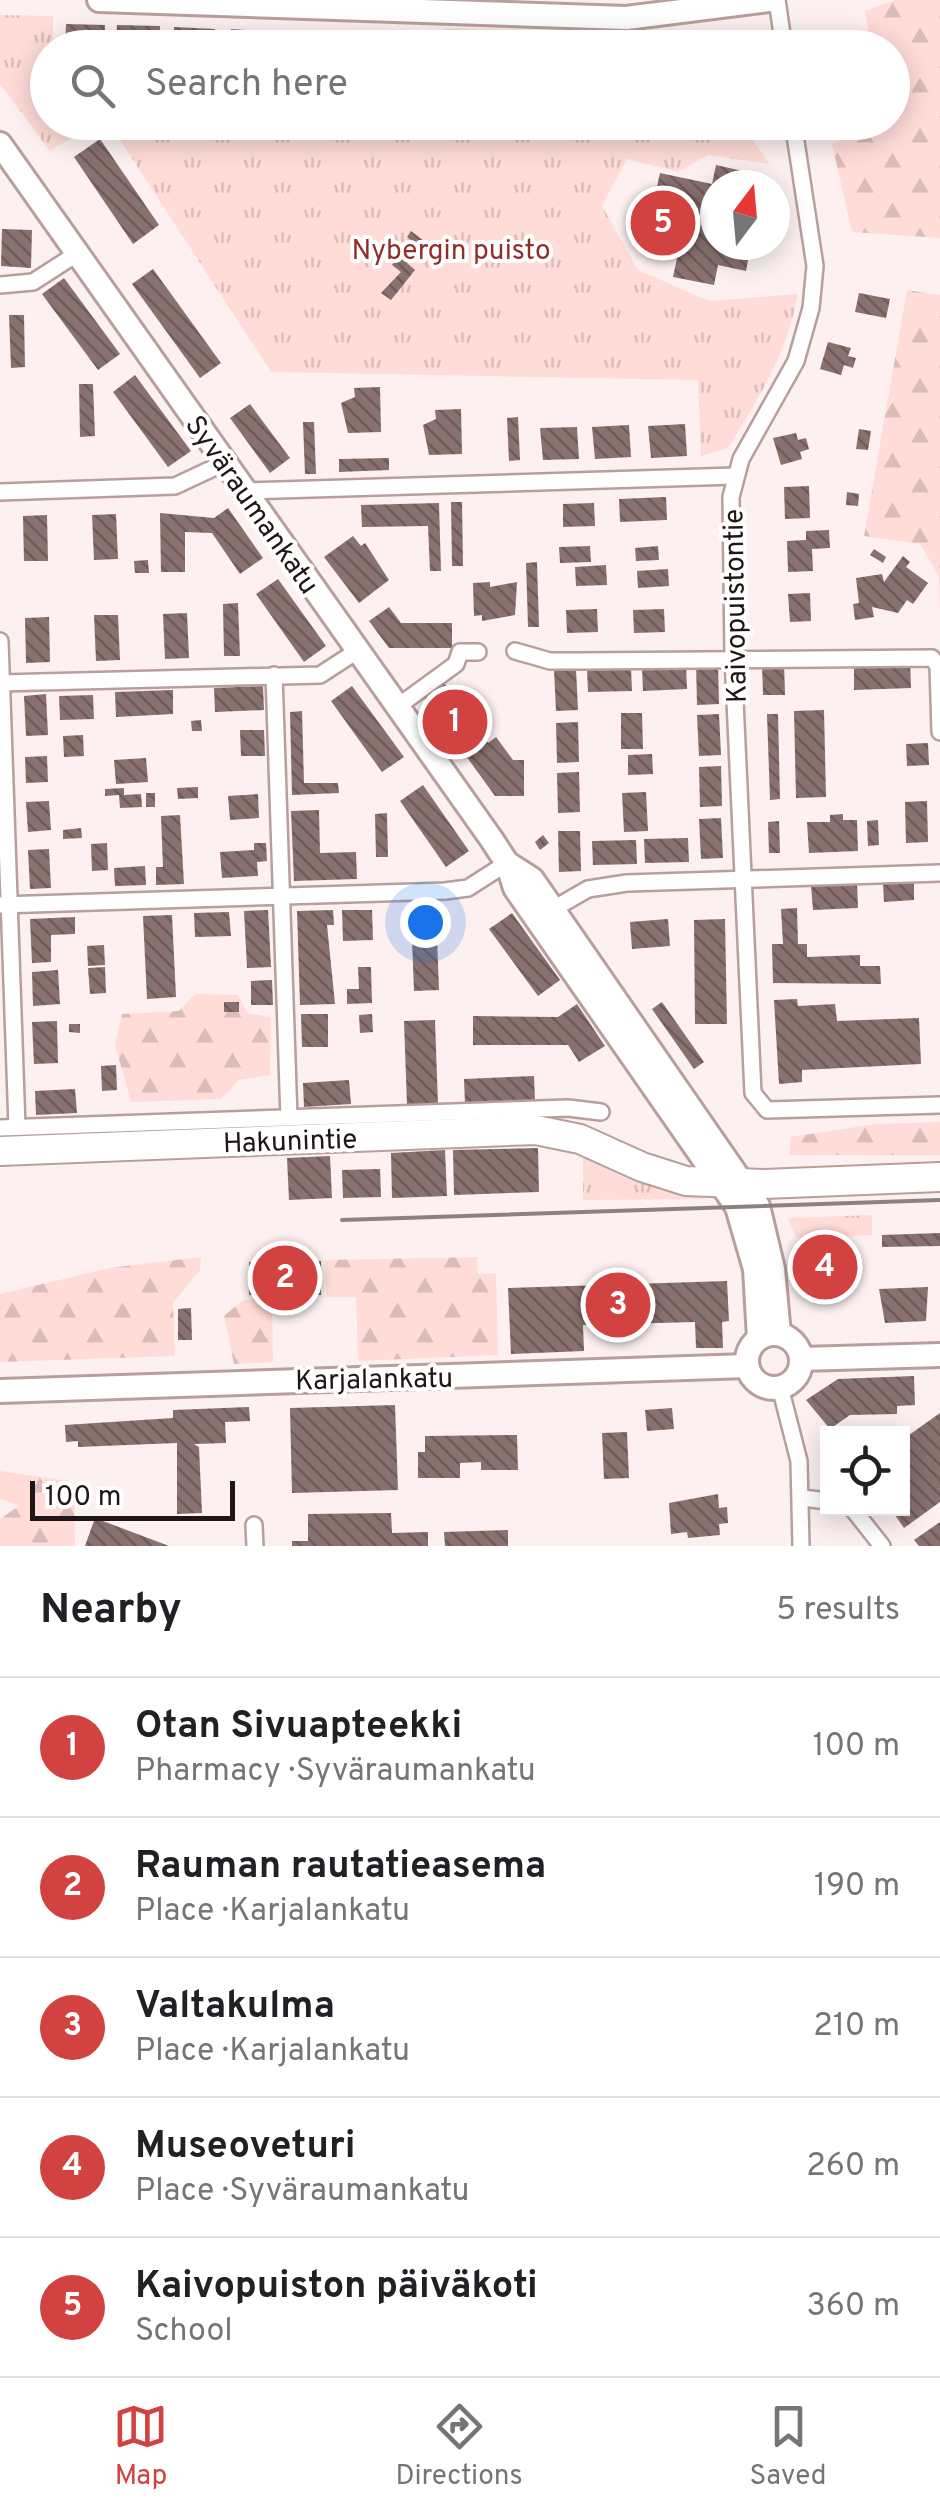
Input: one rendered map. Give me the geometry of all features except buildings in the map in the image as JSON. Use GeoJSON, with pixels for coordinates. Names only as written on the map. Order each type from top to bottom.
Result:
{"type":"FeatureCollection","features":[{"type":"Feature","properties":{"kind":"highway","name":"Hakunintie"},"geometry":{"type":"LineString","coordinates":[[0,1151],[536,1130],[580,1139],[662,1175],[940,1177]]}},
{"type":"Feature","properties":{"kind":"highway","name":"Hakunintie"},"geometry":{"type":"LineString","coordinates":[[728,1177],[940,1168]]}},
{"type":"Feature","properties":{"kind":"main road"},"geometry":{"type":"LineString","coordinates":[[99,0],[602,8],[682,14],[769,0]]}},
{"type":"Feature","properties":{"kind":"main road","name":"Syväraumankatu"},"geometry":{"type":"LineString","coordinates":[[0,144],[507,863],[515,888],[545,914],[728,1177],[750,1242],[769,1336]]}},
{"type":"Feature","properties":{"kind":"main road"},"geometry":{"type":"LineString","coordinates":[[769,1336],[795,1344],[800,1360],[794,1378],[780,1386],[762,1385],[747,1366],[749,1350],[769,1336]]}},
{"type":"Feature","properties":{"kind":"main road"},"geometry":{"type":"LineString","coordinates":[[800,1360],[940,1355]]}},
{"type":"Feature","properties":{"kind":"main road","name":"Karjalankatu"},"geometry":{"type":"LineString","coordinates":[[0,1391],[747,1366]]}},
{"type":"Feature","properties":{"kind":"street"},"geometry":{"type":"LineString","coordinates":[[777,0],[781,30]]}},
{"type":"Feature","properties":{"kind":"street","name":"Kaivopuistontie"},"geometry":{"type":"LineString","coordinates":[[796,140],[815,266],[810,308],[796,361],[735,476],[731,520],[733,657],[752,1093],[759,1106],[774,1110],[940,1105]]}},
{"type":"Feature","properties":{"kind":"street"},"geometry":{"type":"LineString","coordinates":[[0,285],[33,282],[78,252]]}},
{"type":"Feature","properties":{"kind":"street"},"geometry":{"type":"LineString","coordinates":[[0,492],[175,486],[224,464]]}},
{"type":"Feature","properties":{"kind":"street"},"geometry":{"type":"LineString","coordinates":[[245,491],[735,476]]}},
{"type":"Feature","properties":{"kind":"street"},"geometry":{"type":"LineString","coordinates":[[0,641],[4,905],[17,1128]]}},
{"type":"Feature","properties":{"kind":"street"},"geometry":{"type":"LineString","coordinates":[[1,683],[320,675],[357,651]]}},
{"type":"Feature","properties":{"kind":"street"},"geometry":{"type":"LineString","coordinates":[[515,651],[550,661],[932,658],[938,666],[940,732]]}},
{"type":"Feature","properties":{"kind":"street"},"geometry":{"type":"LineString","coordinates":[[397,707],[456,664],[460,652],[478,652]]}},
{"type":"Feature","properties":{"kind":"street"},"geometry":{"type":"LineString","coordinates":[[274,675],[289,1118]]}},
{"type":"Feature","properties":{"kind":"street"},"geometry":{"type":"LineString","coordinates":[[4,905],[445,891],[468,888],[507,863]]}},
{"type":"Feature","properties":{"kind":"street"},"geometry":{"type":"LineString","coordinates":[[545,914],[606,885],[940,873]]}},
{"type":"Feature","properties":{"kind":"street"},"geometry":{"type":"LineString","coordinates":[[0,1128],[568,1108],[601,1112]]}},
{"type":"Feature","properties":{"kind":"street"},"geometry":{"type":"LineString","coordinates":[[780,1386],[799,1461],[802,1546]]}},
{"type":"Feature","properties":{"kind":"street"},"geometry":{"type":"LineString","coordinates":[[802,1498],[820,1500]]}},
{"type":"Feature","properties":{"kind":"street"},"geometry":{"type":"LineString","coordinates":[[858,1516],[882,1546]]}},
{"type":"Feature","properties":{"kind":"street"},"geometry":{"type":"LineString","coordinates":[[254,1525],[254,1546]]}},
{"type":"Feature","properties":{"kind":"green space"},"geometry":{"type":"Polygon","coordinates":[[[895,0],[940,0],[940,238],[852,232],[832,144],[843,140],[910,140],[910,30],[868,30],[865,11],[895,0]]]}},
{"type":"Feature","properties":{"kind":"green space"},"geometry":{"type":"Polygon","coordinates":[[[0,15],[53,16],[53,30],[30,30],[30,124],[0,84],[0,15]]]}},
{"type":"Feature","properties":{"kind":"green space"},"geometry":{"type":"Polygon","coordinates":[[[445,28],[532,30],[445,30],[445,28]]]}},
{"type":"Feature","properties":{"kind":"green space"},"geometry":{"type":"Polygon","coordinates":[[[42,140],[68,140],[50,151],[42,140]]]}},
{"type":"Feature","properties":{"kind":"green space","name":"Nybergin puisto"},"geometry":{"type":"Polygon","coordinates":[[[120,140],[753,140],[769,164],[708,155],[678,172],[627,159],[602,206],[638,270],[709,301],[798,294],[787,336],[770,374],[728,448],[701,456],[698,380],[271,372],[120,140]]]}},
{"type":"Feature","properties":{"kind":"green space"},"geometry":{"type":"Polygon","coordinates":[[[907,290],[940,295],[940,621],[939,577],[920,544],[864,536],[907,290]]]}},
{"type":"Feature","properties":{"kind":"green space"},"geometry":{"type":"Polygon","coordinates":[[[195,994],[238,995],[247,1013],[271,1017],[270,1075],[239,1080],[221,1099],[131,1102],[115,1045],[122,1014],[179,1011],[195,994]]]}},
{"type":"Feature","properties":{"kind":"green space"},"geometry":{"type":"Polygon","coordinates":[[[940,1122],[940,1155],[789,1155],[791,1137],[876,1124],[940,1122]]]}},
{"type":"Feature","properties":{"kind":"green space"},"geometry":{"type":"Polygon","coordinates":[[[583,1155],[653,1184],[707,1199],[583,1200],[583,1155]]]}},
{"type":"Feature","properties":{"kind":"green space"},"geometry":{"type":"Polygon","coordinates":[[[872,1215],[872,1235],[796,1238],[788,1218],[872,1215]]]}},
{"type":"Feature","properties":{"kind":"green space"},"geometry":{"type":"Polygon","coordinates":[[[201,1257],[200,1270],[173,1303],[175,1356],[0,1362],[0,1294],[110,1268],[201,1257]]]}},
{"type":"Feature","properties":{"kind":"green space"},"geometry":{"type":"Polygon","coordinates":[[[477,1257],[478,1274],[496,1273],[498,1355],[358,1361],[356,1297],[326,1297],[325,1260],[477,1257]]]}},
{"type":"Feature","properties":{"kind":"green space"},"geometry":{"type":"Polygon","coordinates":[[[272,1299],[273,1362],[234,1364],[224,1316],[243,1300],[272,1299]]]}},
{"type":"Feature","properties":{"kind":"green space"},"geometry":{"type":"Polygon","coordinates":[[[0,1471],[69,1481],[74,1487],[75,1546],[0,1546],[0,1519],[19,1506],[0,1498],[0,1471]]]}},
{"type":"Feature","properties":{"kind":"railway"},"geometry":{"type":"LineString","coordinates":[[342,1220],[940,1200]]}},
{"type":"Feature","properties":{"kind":"place","name":"Kaivopuiston päiväkoti"},"geometry":{"type":"Point","coordinates":[663,223]}},
{"type":"Feature","properties":{"kind":"place","name":"Otan Sivuapteekki"},"geometry":{"type":"Point","coordinates":[455,722]}},
{"type":"Feature","properties":{"kind":"place","name":"Museoveturi"},"geometry":{"type":"Point","coordinates":[825,1267]}},
{"type":"Feature","properties":{"kind":"place","name":"Rauman rautatieasema"},"geometry":{"type":"Point","coordinates":[285,1278]}},
{"type":"Feature","properties":{"kind":"place","name":"Valtakulma"},"geometry":{"type":"Point","coordinates":[618,1305]}}]}
